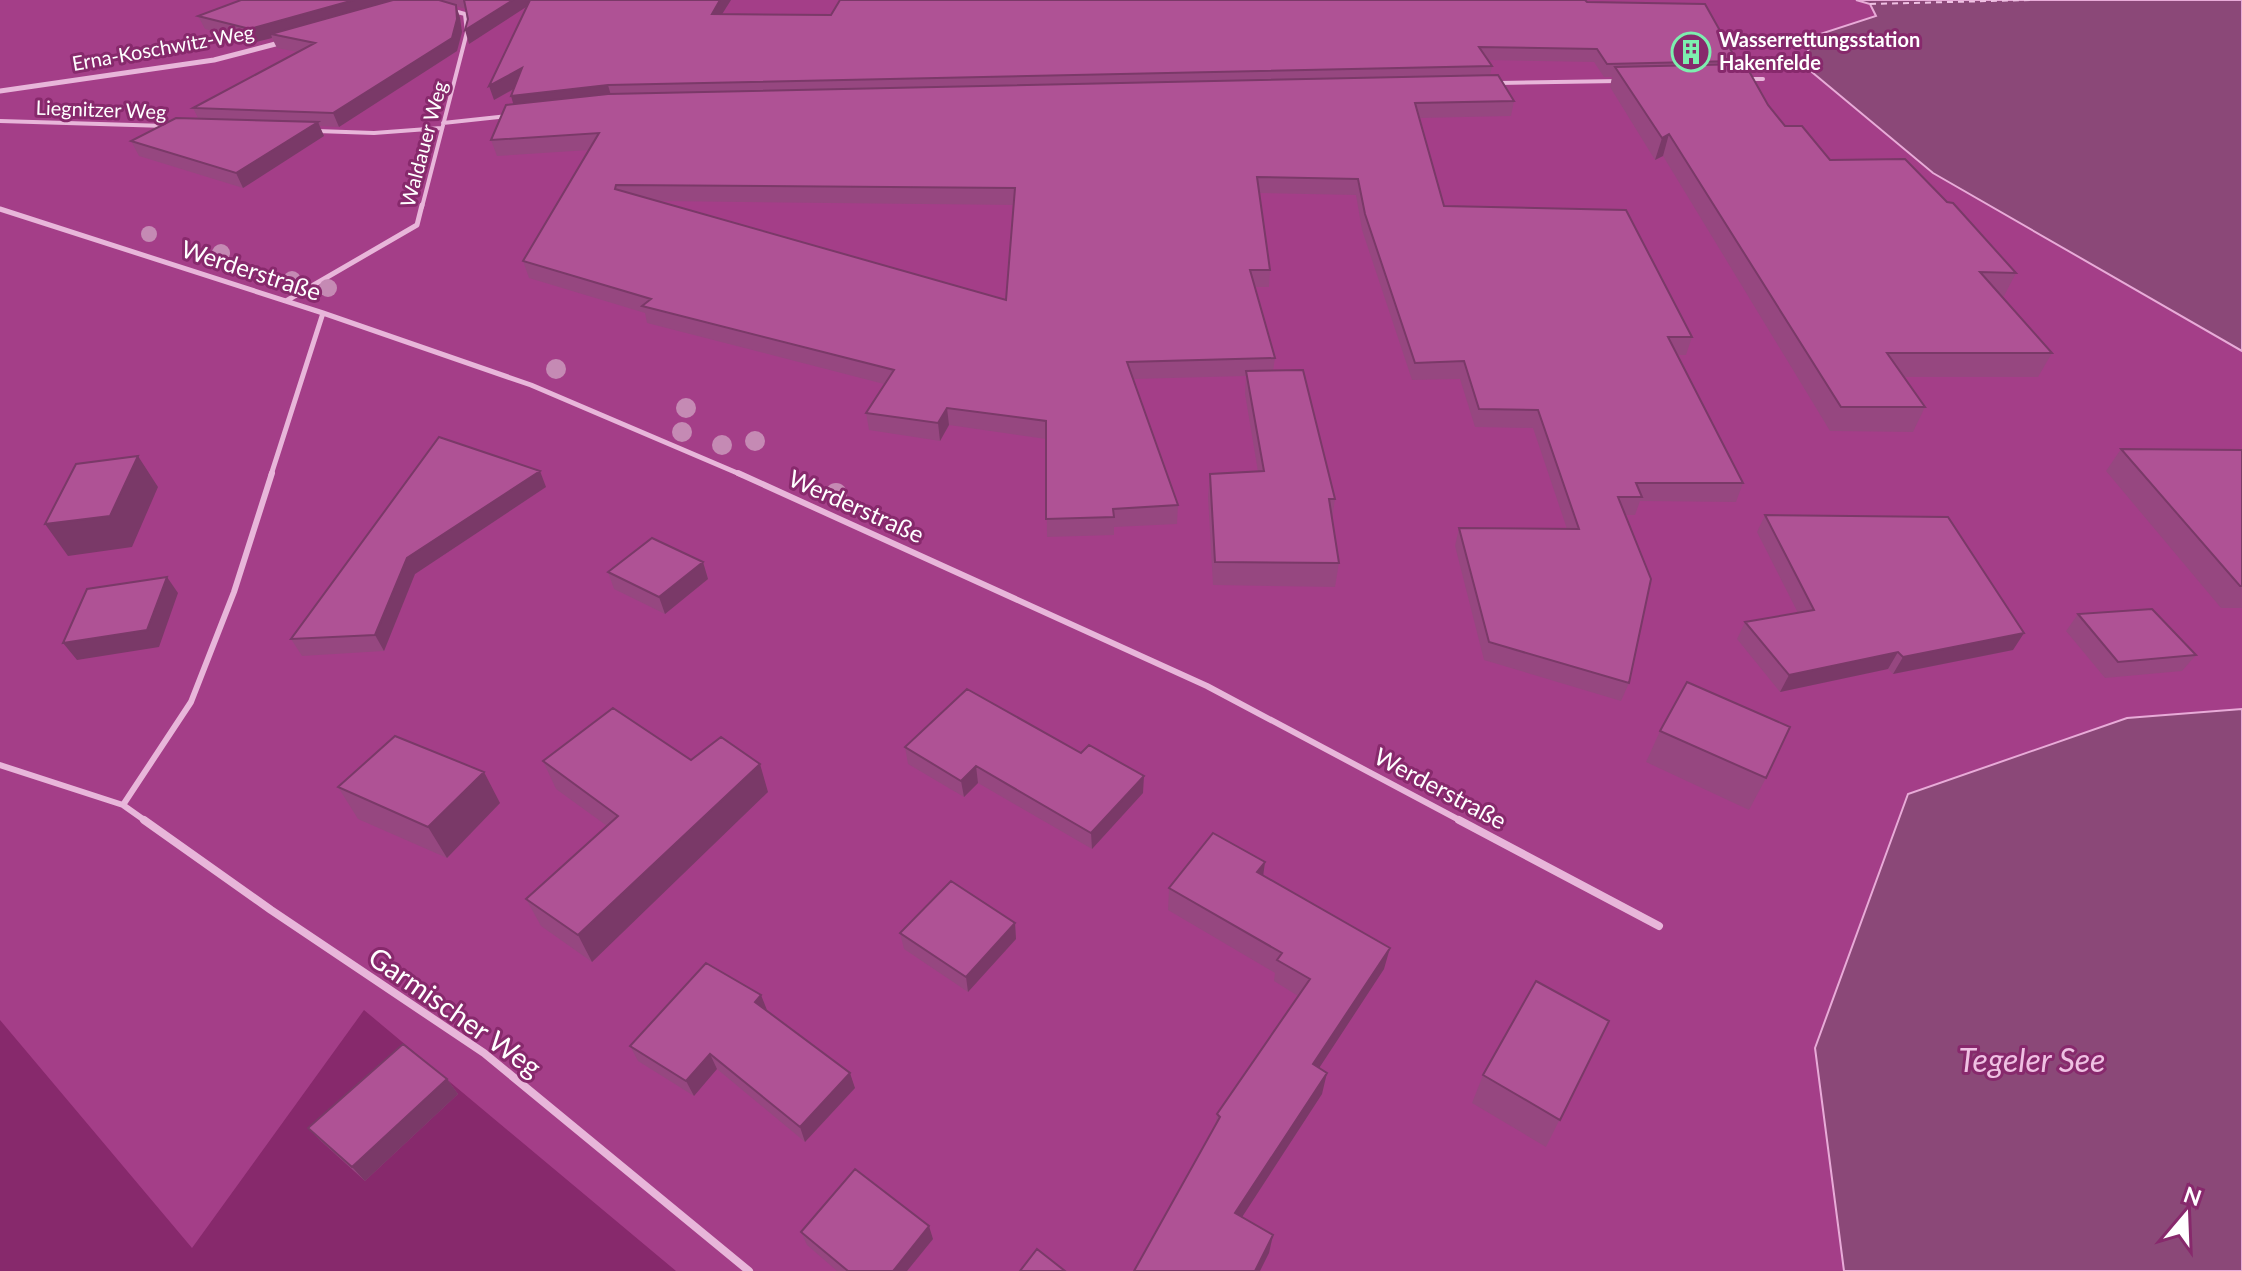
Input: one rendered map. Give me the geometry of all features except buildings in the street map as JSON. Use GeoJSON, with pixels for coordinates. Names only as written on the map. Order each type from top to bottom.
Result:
{"type":"FeatureCollection","features":[{"type":"Feature","properties":{"kind":"street","name":"Erna-Koschwitz-Weg"},"geometry":{"type":"LineString","coordinates":[[0,91],[214,60],[286,41]]}},
{"type":"Feature","properties":{"kind":"lane","name":"Waldauer Weg"},"geometry":{"type":"LineString","coordinates":[[285,301],[417,225],[467,32],[465,14],[450,10]]}},
{"type":"Feature","properties":{"kind":"lane"},"geometry":{"type":"LineString","coordinates":[[1732,79],[1763,79]]}},
{"type":"Feature","properties":{"kind":"lane"},"geometry":{"type":"LineString","coordinates":[[1487,83],[1626,81]]}},
{"type":"Feature","properties":{"kind":"lane"},"geometry":{"type":"LineString","coordinates":[[311,131],[374,133],[520,114]]}},
{"type":"Feature","properties":{"kind":"lane","name":"Liegnitzer Weg"},"geometry":{"type":"LineString","coordinates":[[0,121],[170,126]]}},
{"type":"Feature","properties":{"kind":"lane","name":"Werderstraße"},"geometry":{"type":"LineString","coordinates":[[0,209],[323,313],[545,391],[738,473],[1207,686],[1659,926]]}},
{"type":"Feature","properties":{"kind":"lane"},"geometry":{"type":"LineString","coordinates":[[123,805],[191,702],[234,592],[323,313]]}},
{"type":"Feature","properties":{"kind":"lane","name":"Garmischer Weg"},"geometry":{"type":"LineString","coordinates":[[0,765],[123,805],[271,910],[484,1053],[749,1271]]}},
{"type":"Feature","properties":{"kind":"shaded area"},"geometry":{"type":"Polygon","coordinates":[[[0,0],[1856,0],[1870,4],[1876,16],[1817,35],[2242,351],[2242,709],[2127,718],[1908,794],[1815,1048],[1844,1271],[676,1271],[364,1010],[192,1248],[0,1020],[0,0]]]}},
{"type":"Feature","properties":{"kind":"water"},"geometry":{"type":"Polygon","coordinates":[[[1856,0],[2242,0],[2242,351],[1933,173],[1801,63],[1817,35],[1876,16],[1870,4],[1856,0]]]}},
{"type":"Feature","properties":{"kind":"water","name":"Tegeler See"},"geometry":{"type":"Polygon","coordinates":[[[2242,709],[2242,1271],[1844,1271],[1815,1048],[1908,794],[2127,718],[2242,709]]]}},
{"type":"Feature","properties":{"kind":"ferry route"},"geometry":{"type":"LineString","coordinates":[[1870,4],[2030,0]]}},
{"type":"Feature","properties":{"kind":"place","name":"Wasserrettungsstation Hakenfelde"},"geometry":{"type":"Point","coordinates":[1691,52]}}]}
